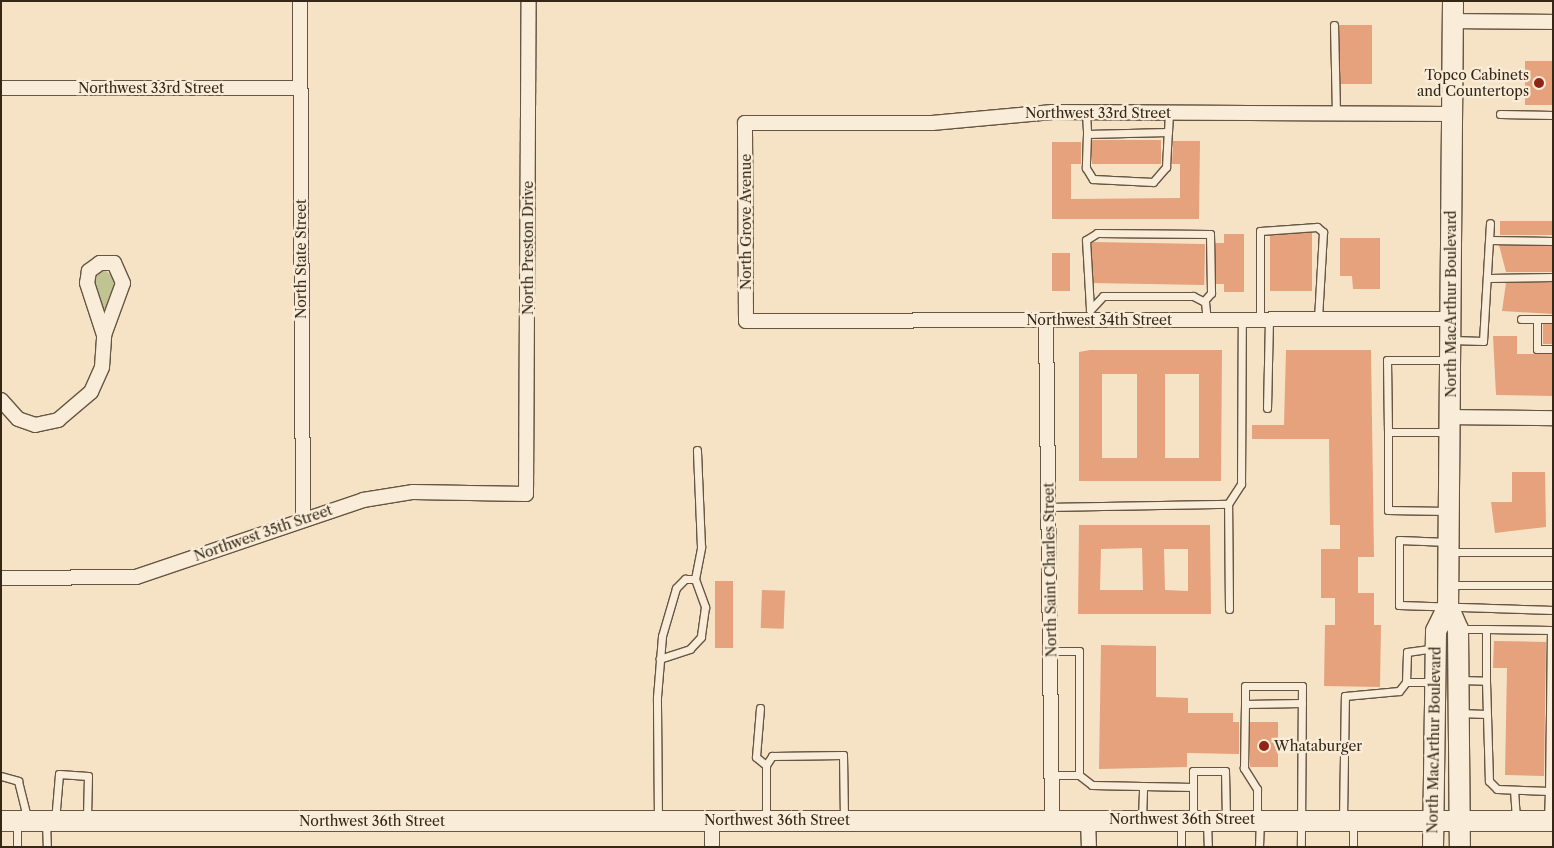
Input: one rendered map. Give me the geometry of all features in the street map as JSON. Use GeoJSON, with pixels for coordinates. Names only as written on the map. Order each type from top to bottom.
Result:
{"type":"FeatureCollection","features":[{"type":"Feature","properties":{"kind":"main road","name":"North MacArthur Boulevard"},"geometry":{"type":"LineString","coordinates":[[1453,11],[1448,606],[1458,629],[1460,847]]}},
{"type":"Feature","properties":{"kind":"main road","name":"North MacArthur Boulevard"},"geometry":{"type":"LineString","coordinates":[[1433,847],[1436,631],[1448,606]]}},
{"type":"Feature","properties":{"kind":"main road","name":"Northwest 36th Street"},"geometry":{"type":"LineString","coordinates":[[29,821],[1202,819],[1551,821]]}},
{"type":"Feature","properties":{"kind":"street","name":"North State Street"},"geometry":{"type":"LineString","coordinates":[[300,1],[302,518]]}},
{"type":"Feature","properties":{"kind":"street","name":"North Preston Drive"},"geometry":{"type":"LineString","coordinates":[[526,494],[529,1]]}},
{"type":"Feature","properties":{"kind":"street"},"geometry":{"type":"LineString","coordinates":[[1453,11],[1553,22]]}},
{"type":"Feature","properties":{"kind":"street","name":"Northwest 33rd Street"},"geometry":{"type":"LineString","coordinates":[[1,88],[300,88]]}},
{"type":"Feature","properties":{"kind":"street","name":"Northwest 33rd Street"},"geometry":{"type":"LineString","coordinates":[[746,124],[932,123],[1012,113],[1452,114]]}},
{"type":"Feature","properties":{"kind":"street","name":"North Grove Avenue"},"geometry":{"type":"LineString","coordinates":[[746,124],[746,321]]}},
{"type":"Feature","properties":{"kind":"street","name":"Northwest 34th Street"},"geometry":{"type":"LineString","coordinates":[[746,321],[1046,320],[1090,315],[1207,320],[1451,319]]}},
{"type":"Feature","properties":{"kind":"street","name":"North Saint Charles Street"},"geometry":{"type":"LineString","coordinates":[[1046,320],[1052,651],[1052,820]]}},
{"type":"Feature","properties":{"kind":"street"},"geometry":{"type":"LineString","coordinates":[[1,400],[18,419],[35,425],[63,417],[91,392],[102,367],[104,334]]}},
{"type":"Feature","properties":{"kind":"street"},"geometry":{"type":"LineString","coordinates":[[1450,425],[1553,418]]}},
{"type":"Feature","properties":{"kind":"street","name":"Northwest 35th Street"},"geometry":{"type":"LineString","coordinates":[[1,578],[136,578],[302,518],[364,500],[413,492],[526,494]]}},
{"type":"Feature","properties":{"kind":"street"},"geometry":{"type":"LineString","coordinates":[[712,820],[712,847]]}},
{"type":"Feature","properties":{"kind":"street"},"geometry":{"type":"LineString","coordinates":[[1088,820],[1088,847]]}},
{"type":"Feature","properties":{"kind":"lane"},"geometry":{"type":"LineString","coordinates":[[1334,24],[1336,113]]}},
{"type":"Feature","properties":{"kind":"lane"},"geometry":{"type":"LineString","coordinates":[[1086,112],[1086,168],[1093,179],[1153,182],[1166,167],[1169,113]]}},
{"type":"Feature","properties":{"kind":"lane"},"geometry":{"type":"LineString","coordinates":[[1500,114],[1553,115]]}},
{"type":"Feature","properties":{"kind":"lane"},"geometry":{"type":"LineString","coordinates":[[1087,134],[1168,132]]}},
{"type":"Feature","properties":{"kind":"lane"},"geometry":{"type":"LineString","coordinates":[[1449,511],[1388,510],[1387,360],[1450,350],[1482,341],[1489,278],[1490,223]]}},
{"type":"Feature","properties":{"kind":"lane"},"geometry":{"type":"LineString","coordinates":[[1267,408],[1260,231],[1308,227],[1322,232],[1318,320]]}},
{"type":"Feature","properties":{"kind":"lane"},"geometry":{"type":"LineString","coordinates":[[1090,315],[1085,248],[1089,235],[1097,233],[1210,234],[1211,293],[1204,301]]}},
{"type":"Feature","properties":{"kind":"lane"},"geometry":{"type":"LineString","coordinates":[[1490,240],[1553,241]]}},
{"type":"Feature","properties":{"kind":"lane"},"geometry":{"type":"LineString","coordinates":[[1489,278],[1553,277]]}},
{"type":"Feature","properties":{"kind":"lane"},"geometry":{"type":"LineString","coordinates":[[1090,315],[1103,296],[1194,296],[1204,301]]}},
{"type":"Feature","properties":{"kind":"lane"},"geometry":{"type":"LineString","coordinates":[[1204,301],[1207,320]]}},
{"type":"Feature","properties":{"kind":"lane"},"geometry":{"type":"LineString","coordinates":[[1521,319],[1553,319]]}},
{"type":"Feature","properties":{"kind":"lane"},"geometry":{"type":"LineString","coordinates":[[1537,319],[1537,350],[1553,350]]}},
{"type":"Feature","properties":{"kind":"lane"},"geometry":{"type":"LineString","coordinates":[[1229,609],[1228,504],[1240,484],[1242,320]]}},
{"type":"Feature","properties":{"kind":"lane"},"geometry":{"type":"LineString","coordinates":[[1388,432],[1450,425]]}},
{"type":"Feature","properties":{"kind":"lane"},"geometry":{"type":"LineString","coordinates":[[660,659],[690,649],[701,637],[705,607],[695,579],[701,547],[697,450]]}},
{"type":"Feature","properties":{"kind":"lane"},"geometry":{"type":"LineString","coordinates":[[1050,507],[1228,504]]}},
{"type":"Feature","properties":{"kind":"lane"},"geometry":{"type":"LineString","coordinates":[[1553,552],[1449,547],[1399,540],[1397,601],[1402,608],[1448,606],[1553,610]]}},
{"type":"Feature","properties":{"kind":"lane"},"geometry":{"type":"LineString","coordinates":[[658,820],[660,659],[676,588],[685,580],[695,579]]}},
{"type":"Feature","properties":{"kind":"lane"},"geometry":{"type":"LineString","coordinates":[[1448,585],[1553,585]]}},
{"type":"Feature","properties":{"kind":"lane"},"geometry":{"type":"LineString","coordinates":[[1458,629],[1551,630],[1549,791],[1551,821]]}},
{"type":"Feature","properties":{"kind":"lane"},"geometry":{"type":"LineString","coordinates":[[1486,629],[1486,714],[1489,782],[1497,789],[1549,791]]}},
{"type":"Feature","properties":{"kind":"lane"},"geometry":{"type":"LineString","coordinates":[[1353,847],[1348,819],[1345,696],[1399,691],[1406,682],[1407,652],[1435,648]]}},
{"type":"Feature","properties":{"kind":"lane"},"geometry":{"type":"LineString","coordinates":[[1052,651],[1079,651],[1079,775]]}},
{"type":"Feature","properties":{"kind":"lane"},"geometry":{"type":"LineString","coordinates":[[1459,680],[1486,681]]}},
{"type":"Feature","properties":{"kind":"lane"},"geometry":{"type":"LineString","coordinates":[[1406,682],[1435,682]]}},
{"type":"Feature","properties":{"kind":"lane"},"geometry":{"type":"LineString","coordinates":[[1260,847],[1257,789],[1244,768],[1245,686],[1302,686],[1301,847]]}},
{"type":"Feature","properties":{"kind":"lane"},"geometry":{"type":"LineString","coordinates":[[1244,704],[1302,704]]}},
{"type":"Feature","properties":{"kind":"lane"},"geometry":{"type":"LineString","coordinates":[[760,708],[756,757],[766,765]]}},
{"type":"Feature","properties":{"kind":"lane"},"geometry":{"type":"LineString","coordinates":[[1459,713],[1486,714]]}},
{"type":"Feature","properties":{"kind":"lane"},"geometry":{"type":"LineString","coordinates":[[766,820],[766,765],[772,756],[843,755],[844,820]]}},
{"type":"Feature","properties":{"kind":"lane"},"geometry":{"type":"LineString","coordinates":[[1181,847],[1202,819],[1226,771],[1193,771],[1193,787],[1202,819],[1208,847]]}},
{"type":"Feature","properties":{"kind":"lane"},"geometry":{"type":"LineString","coordinates":[[17,847],[29,821],[59,774],[88,776],[87,821]]}},
{"type":"Feature","properties":{"kind":"lane"},"geometry":{"type":"LineString","coordinates":[[1052,775],[1079,775],[1092,785],[1193,787]]}},
{"type":"Feature","properties":{"kind":"lane"},"geometry":{"type":"LineString","coordinates":[[1,776],[18,781],[29,821],[47,847]]}},
{"type":"Feature","properties":{"kind":"lane"},"geometry":{"type":"LineString","coordinates":[[1142,820],[1143,786]]}},
{"type":"Feature","properties":{"kind":"lane"},"geometry":{"type":"LineString","coordinates":[[1514,790],[1516,820]]}},
{"type":"Feature","properties":{"kind":"green space"},"geometry":{"type":"Polygon","coordinates":[[[104,269],[116,280],[104,315],[94,279],[104,269]]]}},
{"type":"Feature","properties":{"kind":"building"},"geometry":{"type":"Polygon","coordinates":[[[1339,25],[1372,25],[1372,84],[1339,84],[1339,25]]]}},
{"type":"Feature","properties":{"kind":"building","name":"Topco Cabinets and Countertops"},"geometry":{"type":"Polygon","coordinates":[[[1525,61],[1553,61],[1553,105],[1525,105],[1525,61]]]}},
{"type":"Feature","properties":{"kind":"building"},"geometry":{"type":"Polygon","coordinates":[[[1092,140],[1161,140],[1161,164],[1092,164],[1092,140]]]}},
{"type":"Feature","properties":{"kind":"building"},"geometry":{"type":"Polygon","coordinates":[[[1173,141],[1200,141],[1199,219],[1052,219],[1052,142],[1081,142],[1081,164],[1071,164],[1071,199],[1180,198],[1180,164],[1172,164],[1173,141]]]}},
{"type":"Feature","properties":{"kind":"building"},"geometry":{"type":"Polygon","coordinates":[[[1500,221],[1553,221],[1553,235],[1500,235],[1500,221]]]}},
{"type":"Feature","properties":{"kind":"building"},"geometry":{"type":"Polygon","coordinates":[[[1270,233],[1312,233],[1312,291],[1270,291],[1270,233]]]}},
{"type":"Feature","properties":{"kind":"building"},"geometry":{"type":"Polygon","coordinates":[[[1224,234],[1244,234],[1244,292],[1224,292],[1224,284],[1216,284],[1215,243],[1224,243],[1224,234]]]}},
{"type":"Feature","properties":{"kind":"building"},"geometry":{"type":"Polygon","coordinates":[[[1340,238],[1380,238],[1380,289],[1353,289],[1352,276],[1340,276],[1340,238]]]}},
{"type":"Feature","properties":{"kind":"building"},"geometry":{"type":"Polygon","coordinates":[[[1092,242],[1205,244],[1204,285],[1091,283],[1092,242]]]}},
{"type":"Feature","properties":{"kind":"building"},"geometry":{"type":"Polygon","coordinates":[[[1499,245],[1553,246],[1553,272],[1506,272],[1499,245]]]}},
{"type":"Feature","properties":{"kind":"building"},"geometry":{"type":"Polygon","coordinates":[[[1052,253],[1070,253],[1070,291],[1052,291],[1052,253]]]}},
{"type":"Feature","properties":{"kind":"building"},"geometry":{"type":"Polygon","coordinates":[[[1553,282],[1553,314],[1502,311],[1506,283],[1553,282]]]}},
{"type":"Feature","properties":{"kind":"building"},"geometry":{"type":"Polygon","coordinates":[[[1543,324],[1553,324],[1553,344],[1543,344],[1543,324]]]}},
{"type":"Feature","properties":{"kind":"building"},"geometry":{"type":"Polygon","coordinates":[[[1493,336],[1517,336],[1517,354],[1553,354],[1553,396],[1496,395],[1493,336]]]}},
{"type":"Feature","properties":{"kind":"building"},"geometry":{"type":"Polygon","coordinates":[[[1090,350],[1222,350],[1221,481],[1079,481],[1079,352],[1090,350]],[[1102,374],[1102,458],[1137,458],[1137,374],[1102,374]],[[1165,374],[1165,458],[1199,458],[1199,374],[1165,374]]]}},
{"type":"Feature","properties":{"kind":"building"},"geometry":{"type":"Polygon","coordinates":[[[1286,350],[1371,350],[1374,557],[1358,557],[1358,593],[1374,593],[1374,625],[1381,625],[1380,687],[1324,686],[1325,625],[1335,625],[1335,598],[1321,598],[1321,549],[1340,549],[1340,525],[1330,525],[1329,439],[1252,439],[1252,425],[1284,425],[1286,350]]]}},
{"type":"Feature","properties":{"kind":"building"},"geometry":{"type":"Polygon","coordinates":[[[1512,472],[1545,472],[1546,527],[1495,533],[1491,502],[1512,502],[1512,472]]]}},
{"type":"Feature","properties":{"kind":"building"},"geometry":{"type":"Polygon","coordinates":[[[1079,525],[1210,525],[1211,614],[1078,614],[1079,525]],[[1142,548],[1101,549],[1100,590],[1143,590],[1142,548]],[[1164,549],[1165,590],[1188,591],[1188,549],[1164,549]]]}},
{"type":"Feature","properties":{"kind":"building"},"geometry":{"type":"Polygon","coordinates":[[[715,581],[733,581],[733,648],[715,648],[715,581]]]}},
{"type":"Feature","properties":{"kind":"building"},"geometry":{"type":"Polygon","coordinates":[[[762,590],[785,591],[784,629],[761,628],[762,590]]]}},
{"type":"Feature","properties":{"kind":"building"},"geometry":{"type":"Polygon","coordinates":[[[1494,641],[1546,642],[1544,776],[1505,775],[1507,668],[1493,668],[1494,641]]]}},
{"type":"Feature","properties":{"kind":"building"},"geometry":{"type":"Polygon","coordinates":[[[1101,645],[1156,646],[1156,697],[1188,698],[1188,713],[1233,713],[1233,722],[1239,722],[1239,754],[1187,753],[1187,767],[1099,769],[1101,645]]]}},
{"type":"Feature","properties":{"kind":"building","name":"Whataburger"},"geometry":{"type":"Polygon","coordinates":[[[1250,722],[1278,722],[1278,767],[1250,767],[1250,722]]]}},
{"type":"Feature","properties":{"kind":"place","name":"Topco Cabinets and Countertops"},"geometry":{"type":"Point","coordinates":[1539,83]}},
{"type":"Feature","properties":{"kind":"place","name":"Whataburger"},"geometry":{"type":"Point","coordinates":[1264,746]}}]}
